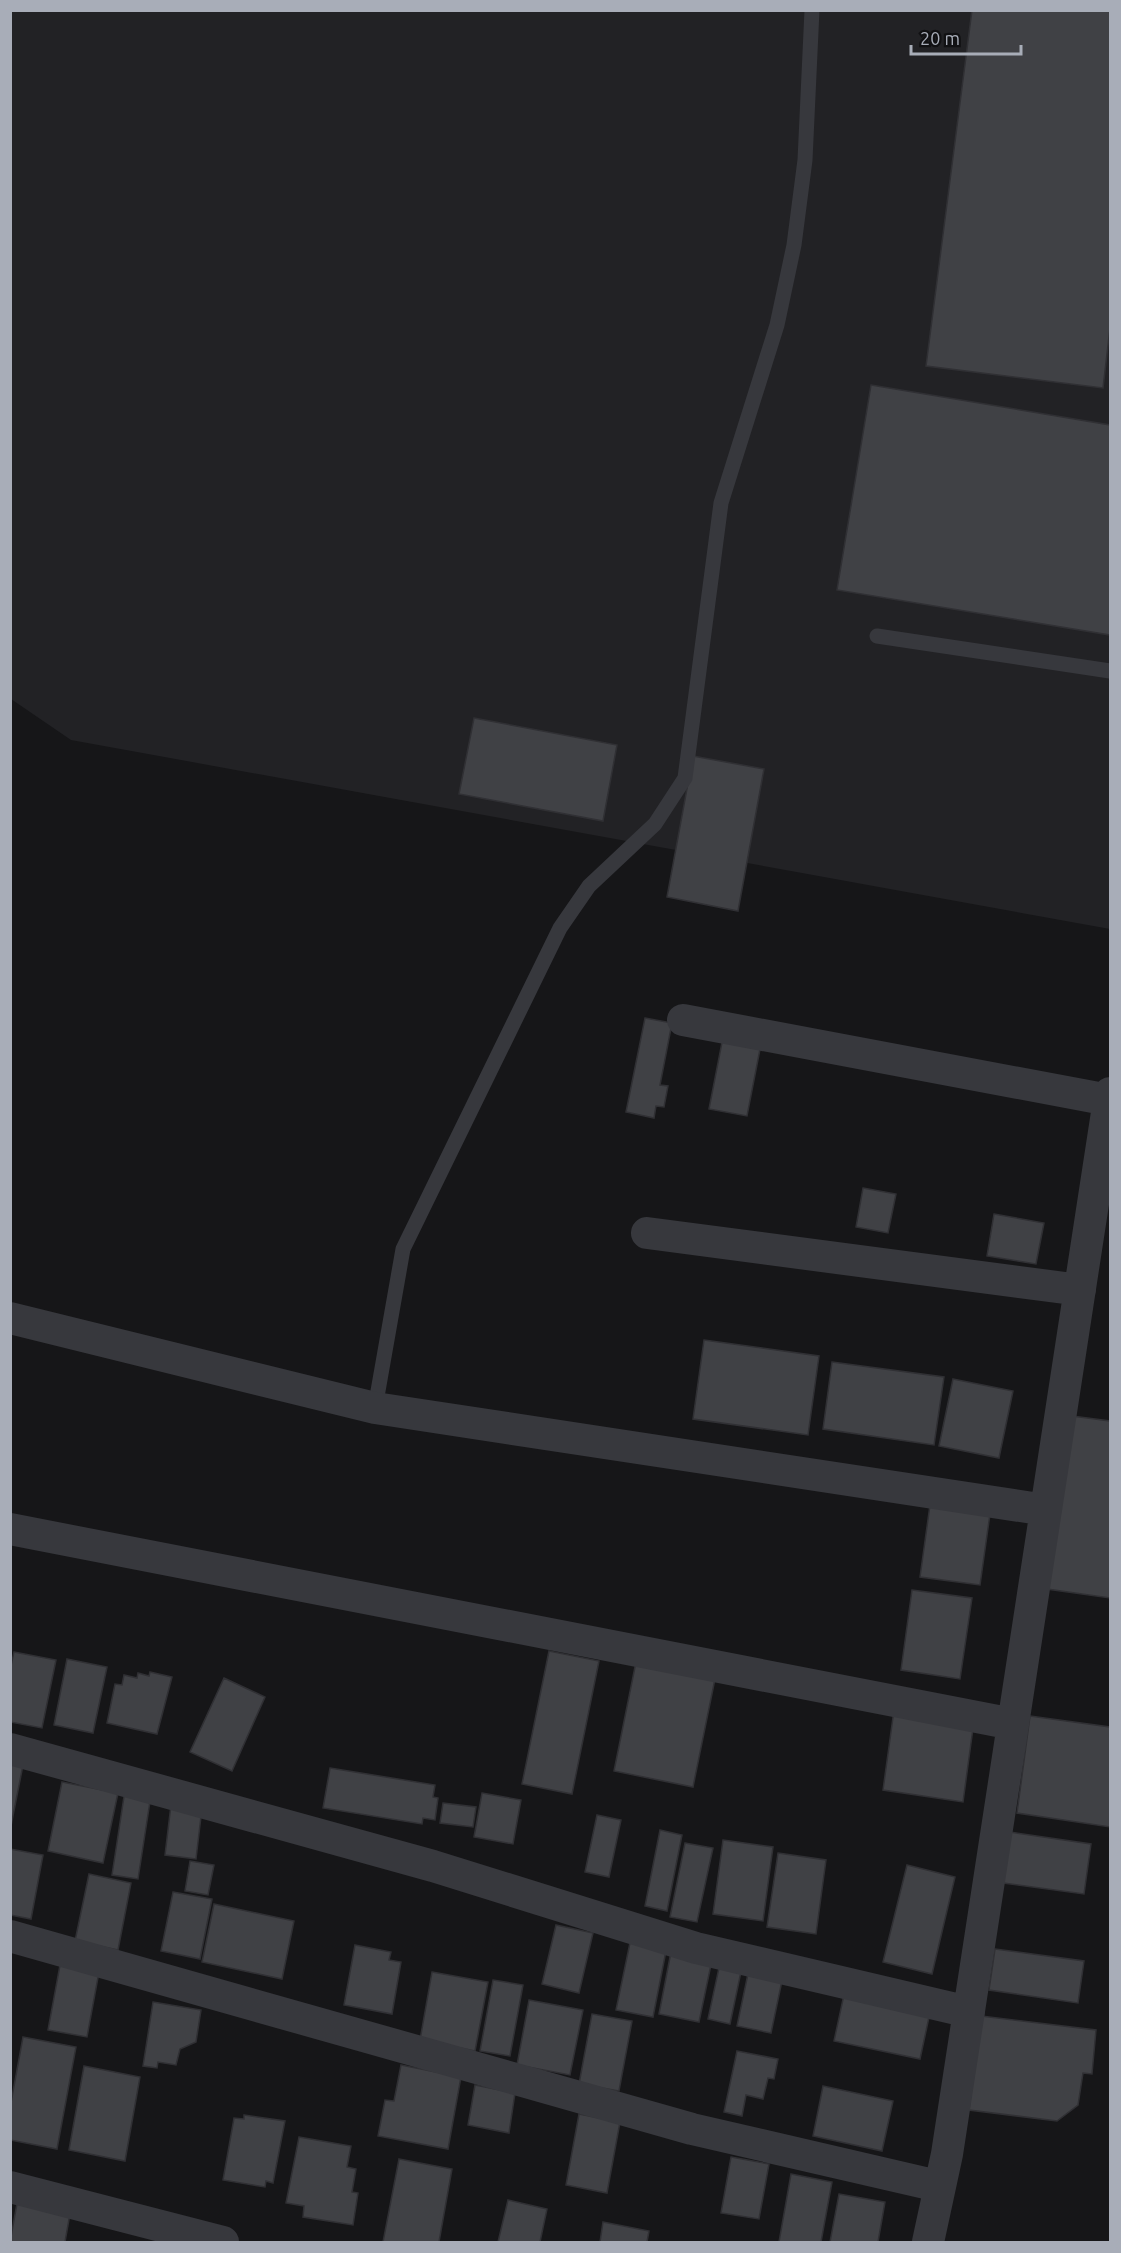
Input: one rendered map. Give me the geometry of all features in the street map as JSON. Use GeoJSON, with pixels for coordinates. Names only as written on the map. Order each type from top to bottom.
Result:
{"type":"FeatureCollection","features":[{"type":"Feature","properties":{"kind":"street"},"geometry":{"type":"LineString","coordinates":[[683,1020],[1110,1096],[947,2154],[927,2242]]}},
{"type":"Feature","properties":{"kind":"street"},"geometry":{"type":"LineString","coordinates":[[647,1233],[1080,1290]]}},
{"type":"Feature","properties":{"kind":"street"},"geometry":{"type":"LineString","coordinates":[[10,1318],[375,1408],[1046,1510]]}},
{"type":"Feature","properties":{"kind":"street"},"geometry":{"type":"LineString","coordinates":[[10,1529],[1012,1724]]}},
{"type":"Feature","properties":{"kind":"street"},"geometry":{"type":"LineString","coordinates":[[10,1749],[433,1866],[696,1948],[969,2012]]}},
{"type":"Feature","properties":{"kind":"street"},"geometry":{"type":"LineString","coordinates":[[10,1936],[692,2129],[939,2186]]}},
{"type":"Feature","properties":{"kind":"street"},"geometry":{"type":"LineString","coordinates":[[10,2187],[222,2242]]}},
{"type":"Feature","properties":{"kind":"lane"},"geometry":{"type":"LineString","coordinates":[[375,1408],[403,1249],[554,938],[589,886],[655,824],[685,778],[721,503],[777,325],[794,245],[805,160],[812,10]]}},
{"type":"Feature","properties":{"kind":"lane"},"geometry":{"type":"LineString","coordinates":[[877,636],[1110,671]]}},
{"type":"Feature","properties":{"kind":"shaded area"},"geometry":{"type":"Polygon","coordinates":[[[10,11],[1110,11],[1110,929],[71,740],[11,699],[10,11]]]}},
{"type":"Feature","properties":{"kind":"building"},"geometry":{"type":"Polygon","coordinates":[[[972,10],[1110,10],[1110,328],[1103,388],[926,366],[972,10]]]}},
{"type":"Feature","properties":{"kind":"building"},"geometry":{"type":"Polygon","coordinates":[[[871,385],[1110,425],[1110,635],[837,590],[871,385]]]}},
{"type":"Feature","properties":{"kind":"building"},"geometry":{"type":"Polygon","coordinates":[[[474,718],[617,745],[603,821],[459,794],[474,718]]]}},
{"type":"Feature","properties":{"kind":"building"},"geometry":{"type":"Polygon","coordinates":[[[693,756],[764,769],[738,911],[667,897],[693,756]]]}},
{"type":"Feature","properties":{"kind":"building"},"geometry":{"type":"Polygon","coordinates":[[[645,1018],[672,1023],[660,1085],[668,1086],[664,1107],[656,1106],[654,1118],[626,1112],[645,1018]]]}},
{"type":"Feature","properties":{"kind":"building"},"geometry":{"type":"Polygon","coordinates":[[[724,1032],[762,1039],[747,1116],[709,1109],[724,1032]]]}},
{"type":"Feature","properties":{"kind":"building"},"geometry":{"type":"Polygon","coordinates":[[[863,1188],[896,1194],[888,1233],[856,1227],[863,1188]]]}},
{"type":"Feature","properties":{"kind":"building"},"geometry":{"type":"Polygon","coordinates":[[[994,1214],[1044,1223],[1036,1264],[987,1256],[994,1214]]]}},
{"type":"Feature","properties":{"kind":"building"},"geometry":{"type":"Polygon","coordinates":[[[704,1340],[819,1356],[808,1435],[693,1419],[704,1340]]]}},
{"type":"Feature","properties":{"kind":"building"},"geometry":{"type":"Polygon","coordinates":[[[832,1362],[944,1377],[934,1445],[823,1429],[832,1362]]]}},
{"type":"Feature","properties":{"kind":"building"},"geometry":{"type":"Polygon","coordinates":[[[953,1379],[1013,1391],[999,1458],[939,1446],[953,1379]]]}},
{"type":"Feature","properties":{"kind":"building"},"geometry":{"type":"Polygon","coordinates":[[[1072,1416],[1110,1421],[1110,1598],[1047,1589],[1072,1416]]]}},
{"type":"Feature","properties":{"kind":"building"},"geometry":{"type":"Polygon","coordinates":[[[930,1505],[990,1514],[980,1585],[920,1577],[930,1505]]]}},
{"type":"Feature","properties":{"kind":"building"},"geometry":{"type":"Polygon","coordinates":[[[912,1590],[972,1598],[960,1679],[901,1670],[912,1590]]]}},
{"type":"Feature","properties":{"kind":"building"},"geometry":{"type":"Polygon","coordinates":[[[549,1651],[599,1661],[572,1794],[522,1784],[549,1651]]]}},
{"type":"Feature","properties":{"kind":"building"},"geometry":{"type":"Polygon","coordinates":[[[14,1652],[56,1660],[42,1728],[10,1722],[10,1670],[14,1652]]]}},
{"type":"Feature","properties":{"kind":"building"},"geometry":{"type":"Polygon","coordinates":[[[637,1657],[716,1674],[693,1787],[614,1771],[637,1657]]]}},
{"type":"Feature","properties":{"kind":"building"},"geometry":{"type":"Polygon","coordinates":[[[67,1659],[107,1667],[93,1733],[54,1725],[67,1659]]]}},
{"type":"Feature","properties":{"kind":"building"},"geometry":{"type":"Polygon","coordinates":[[[150,1672],[172,1677],[157,1734],[107,1723],[115,1684],[122,1685],[124,1675],[137,1678],[138,1673],[149,1676],[150,1672]]]}},
{"type":"Feature","properties":{"kind":"building"},"geometry":{"type":"Polygon","coordinates":[[[224,1678],[265,1697],[232,1771],[190,1752],[224,1678]]]}},
{"type":"Feature","properties":{"kind":"building"},"geometry":{"type":"Polygon","coordinates":[[[894,1710],[974,1721],[963,1802],[883,1790],[894,1710]]]}},
{"type":"Feature","properties":{"kind":"building"},"geometry":{"type":"Polygon","coordinates":[[[1030,1716],[1110,1727],[1110,1827],[1017,1813],[1030,1716]]]}},
{"type":"Feature","properties":{"kind":"building"},"geometry":{"type":"Polygon","coordinates":[[[10,1752],[25,1755],[10,1831],[10,1752]]]}},
{"type":"Feature","properties":{"kind":"building"},"geometry":{"type":"Polygon","coordinates":[[[330,1768],[435,1785],[433,1797],[438,1798],[435,1820],[423,1818],[422,1824],[323,1808],[330,1768]]]}},
{"type":"Feature","properties":{"kind":"building"},"geometry":{"type":"Polygon","coordinates":[[[62,1782],[118,1793],[103,1863],[48,1851],[62,1782]]]}},
{"type":"Feature","properties":{"kind":"building"},"geometry":{"type":"Polygon","coordinates":[[[125,1790],[151,1795],[138,1879],[112,1875],[125,1790]]]}},
{"type":"Feature","properties":{"kind":"building"},"geometry":{"type":"Polygon","coordinates":[[[482,1793],[521,1800],[513,1844],[474,1837],[482,1793]]]}},
{"type":"Feature","properties":{"kind":"building"},"geometry":{"type":"Polygon","coordinates":[[[443,1803],[476,1807],[473,1827],[440,1823],[443,1803]]]}},
{"type":"Feature","properties":{"kind":"building"},"geometry":{"type":"Polygon","coordinates":[[[171,1805],[202,1808],[196,1859],[165,1855],[171,1805]]]}},
{"type":"Feature","properties":{"kind":"building"},"geometry":{"type":"Polygon","coordinates":[[[597,1815],[621,1820],[609,1877],[585,1872],[597,1815]]]}},
{"type":"Feature","properties":{"kind":"building"},"geometry":{"type":"Polygon","coordinates":[[[660,1830],[682,1835],[667,1911],[645,1906],[660,1830]]]}},
{"type":"Feature","properties":{"kind":"building"},"geometry":{"type":"Polygon","coordinates":[[[1003,1831],[1091,1844],[1084,1894],[996,1882],[1003,1831]]]}},
{"type":"Feature","properties":{"kind":"building"},"geometry":{"type":"Polygon","coordinates":[[[723,1840],[773,1847],[763,1921],[713,1914],[723,1840]]]}},
{"type":"Feature","properties":{"kind":"building"},"geometry":{"type":"Polygon","coordinates":[[[685,1843],[713,1848],[697,1922],[670,1917],[685,1843]]]}},
{"type":"Feature","properties":{"kind":"building"},"geometry":{"type":"Polygon","coordinates":[[[10,1849],[43,1855],[31,1919],[10,1915],[10,1849]]]}},
{"type":"Feature","properties":{"kind":"building"},"geometry":{"type":"Polygon","coordinates":[[[778,1853],[826,1860],[816,1934],[767,1927],[778,1853]]]}},
{"type":"Feature","properties":{"kind":"building"},"geometry":{"type":"Polygon","coordinates":[[[190,1861],[214,1865],[208,1895],[185,1891],[190,1861]]]}},
{"type":"Feature","properties":{"kind":"building"},"geometry":{"type":"Polygon","coordinates":[[[907,1865],[955,1877],[932,1974],[883,1962],[907,1865]]]}},
{"type":"Feature","properties":{"kind":"building"},"geometry":{"type":"Polygon","coordinates":[[[89,1874],[131,1883],[118,1950],[75,1941],[89,1874]]]}},
{"type":"Feature","properties":{"kind":"building"},"geometry":{"type":"Polygon","coordinates":[[[173,1892],[212,1899],[200,1959],[161,1951],[173,1892]]]}},
{"type":"Feature","properties":{"kind":"building"},"geometry":{"type":"Polygon","coordinates":[[[214,1904],[294,1921],[282,1979],[202,1962],[214,1904]]]}},
{"type":"Feature","properties":{"kind":"building"},"geometry":{"type":"Polygon","coordinates":[[[556,1925],[593,1933],[579,1993],[542,1984],[556,1925]]]}},
{"type":"Feature","properties":{"kind":"building"},"geometry":{"type":"Polygon","coordinates":[[[631,1938],[667,1946],[653,2017],[616,2010],[631,1938]]]}},
{"type":"Feature","properties":{"kind":"building"},"geometry":{"type":"Polygon","coordinates":[[[355,1945],[391,1952],[389,1960],[401,1962],[392,2014],[344,2005],[355,1945]]]}},
{"type":"Feature","properties":{"kind":"building"},"geometry":{"type":"Polygon","coordinates":[[[995,1949],[1084,1961],[1078,2003],[989,1990],[995,1949]]]}},
{"type":"Feature","properties":{"kind":"building"},"geometry":{"type":"Polygon","coordinates":[[[671,1952],[712,1960],[699,2022],[659,2014],[671,1952]]]}},
{"type":"Feature","properties":{"kind":"building"},"geometry":{"type":"Polygon","coordinates":[[[720,1963],[742,1967],[730,2024],[708,2019],[720,1963]]]}},
{"type":"Feature","properties":{"kind":"building"},"geometry":{"type":"Polygon","coordinates":[[[60,1965],[99,1972],[87,2037],[48,2030],[60,1965]]]}},
{"type":"Feature","properties":{"kind":"building"},"geometry":{"type":"Polygon","coordinates":[[[749,1969],[783,1976],[771,2033],[737,2026],[749,1969]]]}},
{"type":"Feature","properties":{"kind":"building"},"geometry":{"type":"Polygon","coordinates":[[[432,1972],[488,1982],[475,2051],[420,2040],[432,1972]]]}},
{"type":"Feature","properties":{"kind":"building"},"geometry":{"type":"Polygon","coordinates":[[[493,1980],[523,1985],[510,2056],[480,2051],[493,1980]]]}},
{"type":"Feature","properties":{"kind":"building"},"geometry":{"type":"Polygon","coordinates":[[[845,1990],[931,2008],[920,2059],[834,2041],[845,1990]]]}},
{"type":"Feature","properties":{"kind":"building"},"geometry":{"type":"Polygon","coordinates":[[[529,2000],[583,2010],[570,2075],[517,2065],[529,2000]]]}},
{"type":"Feature","properties":{"kind":"building"},"geometry":{"type":"Polygon","coordinates":[[[153,2002],[201,2010],[196,2042],[180,2049],[176,2065],[158,2062],[157,2068],[143,2066],[153,2002]]]}},
{"type":"Feature","properties":{"kind":"building"},"geometry":{"type":"Polygon","coordinates":[[[592,2014],[632,2021],[619,2091],[579,2084],[592,2014]]]}},
{"type":"Feature","properties":{"kind":"building"},"geometry":{"type":"Polygon","coordinates":[[[981,2016],[1096,2030],[1092,2074],[1083,2073],[1078,2105],[1057,2121],[969,2110],[981,2016]]]}},
{"type":"Feature","properties":{"kind":"building"},"geometry":{"type":"Polygon","coordinates":[[[23,2037],[76,2047],[57,2149],[10,2140],[10,2108],[23,2037]]]}},
{"type":"Feature","properties":{"kind":"building"},"geometry":{"type":"Polygon","coordinates":[[[737,2051],[778,2059],[774,2079],[768,2078],[763,2099],[746,2095],[742,2116],[724,2112],[737,2051]]]}},
{"type":"Feature","properties":{"kind":"building"},"geometry":{"type":"Polygon","coordinates":[[[401,2065],[461,2077],[448,2149],[378,2136],[385,2100],[394,2101],[401,2065]]]}},
{"type":"Feature","properties":{"kind":"building"},"geometry":{"type":"Polygon","coordinates":[[[84,2066],[140,2077],[125,2161],[69,2150],[84,2066]]]}},
{"type":"Feature","properties":{"kind":"building"},"geometry":{"type":"Polygon","coordinates":[[[475,2085],[515,2093],[509,2133],[468,2125],[475,2085]]]}},
{"type":"Feature","properties":{"kind":"building"},"geometry":{"type":"Polygon","coordinates":[[[823,2086],[893,2101],[882,2151],[813,2136],[823,2086]]]}},
{"type":"Feature","properties":{"kind":"building"},"geometry":{"type":"Polygon","coordinates":[[[579,2114],[620,2122],[607,2193],[566,2185],[579,2114]]]}},
{"type":"Feature","properties":{"kind":"building"},"geometry":{"type":"Polygon","coordinates":[[[244,2115],[285,2121],[273,2183],[266,2181],[265,2187],[223,2180],[234,2118],[244,2119],[244,2115]]]}},
{"type":"Feature","properties":{"kind":"building"},"geometry":{"type":"Polygon","coordinates":[[[299,2137],[351,2146],[347,2167],[356,2169],[352,2192],[358,2193],[353,2225],[303,2217],[304,2206],[286,2203],[299,2137]]]}},
{"type":"Feature","properties":{"kind":"building"},"geometry":{"type":"Polygon","coordinates":[[[731,2157],[769,2164],[759,2219],[721,2213],[731,2157]]]}},
{"type":"Feature","properties":{"kind":"building"},"geometry":{"type":"Polygon","coordinates":[[[399,2159],[452,2169],[439,2242],[383,2242],[399,2159]]]}},
{"type":"Feature","properties":{"kind":"building"},"geometry":{"type":"Polygon","coordinates":[[[791,2174],[832,2182],[821,2242],[779,2242],[791,2174]]]}},
{"type":"Feature","properties":{"kind":"building"},"geometry":{"type":"Polygon","coordinates":[[[839,2194],[885,2202],[878,2242],[830,2242],[839,2194]]]}},
{"type":"Feature","properties":{"kind":"building"},"geometry":{"type":"Polygon","coordinates":[[[18,2198],[71,2208],[65,2242],[10,2242],[18,2198]]]}},
{"type":"Feature","properties":{"kind":"building"},"geometry":{"type":"Polygon","coordinates":[[[508,2200],[547,2209],[540,2242],[498,2242],[508,2200]]]}},
{"type":"Feature","properties":{"kind":"building"},"geometry":{"type":"Polygon","coordinates":[[[603,2222],[649,2231],[647,2242],[600,2242],[603,2222]]]}}]}
